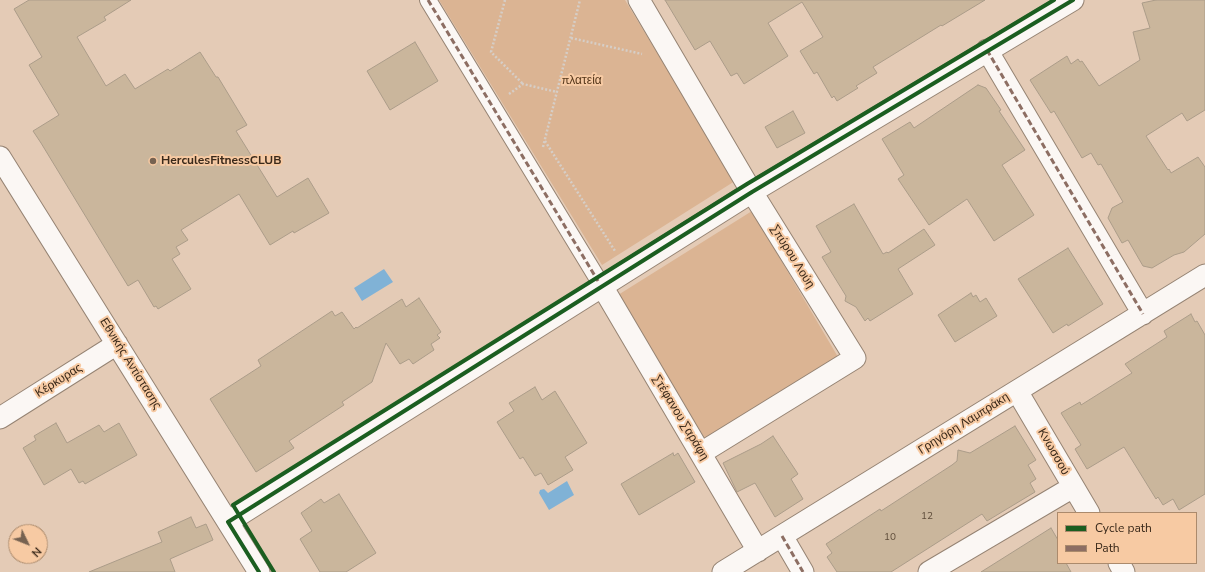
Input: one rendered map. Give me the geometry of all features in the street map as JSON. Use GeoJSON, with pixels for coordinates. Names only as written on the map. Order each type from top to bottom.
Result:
{"type":"FeatureCollection","features":[{"type":"Feature","properties":{"kind":"street"},"geometry":{"type":"LineString","coordinates":[[428,0],[602,286]]}},
{"type":"Feature","properties":{"kind":"street","name":"Σπύρου Λούη"},"geometry":{"type":"LineString","coordinates":[[638,0],[752,192],[855,358],[701,454]]}},
{"type":"Feature","properties":{"kind":"street"},"geometry":{"type":"LineString","coordinates":[[228,522],[752,192],[1073,0]]}},
{"type":"Feature","properties":{"kind":"street"},"geometry":{"type":"LineString","coordinates":[[988,50],[1143,314]]}},
{"type":"Feature","properties":{"kind":"street","name":"Εθνικής Αντίστασης"},"geometry":{"type":"LineString","coordinates":[[1,159],[259,572]]}},
{"type":"Feature","properties":{"kind":"street","name":"Γρηγόρη Λαμπράκη"},"geometry":{"type":"LineString","coordinates":[[723,572],[1205,275]]}},
{"type":"Feature","properties":{"kind":"street","name":"Στέφανου Σαράφη"},"geometry":{"type":"LineString","coordinates":[[602,286],[758,551]]}},
{"type":"Feature","properties":{"kind":"street","name":"Κέρκυρας"},"geometry":{"type":"LineString","coordinates":[[0,418],[117,344]]}},
{"type":"Feature","properties":{"kind":"street","name":"Κνωσσού"},"geometry":{"type":"LineString","coordinates":[[1017,391],[1088,512]]}},
{"type":"Feature","properties":{"kind":"street"},"geometry":{"type":"LineString","coordinates":[[929,572],[1073,487]]}},
{"type":"Feature","properties":{"kind":"street"},"geometry":{"type":"LineString","coordinates":[[782,536],[803,572]]}},
{"type":"Feature","properties":{"kind":"path"},"geometry":{"type":"LineString","coordinates":[[505,0],[491,52],[523,84],[557,92]]}},
{"type":"Feature","properties":{"kind":"path"},"geometry":{"type":"LineString","coordinates":[[535,176],[580,0]]}},
{"type":"Feature","properties":{"kind":"path"},"geometry":{"type":"LineString","coordinates":[[571,38],[674,61]]}},
{"type":"Feature","properties":{"kind":"path"},"geometry":{"type":"LineString","coordinates":[[492,106],[523,84]]}},
{"type":"Feature","properties":{"kind":"path"},"geometry":{"type":"LineString","coordinates":[[545,141],[627,270]]}},
{"type":"Feature","properties":{"kind":"green space","name":"πλατεία"},"geometry":{"type":"Polygon","coordinates":[[[439,0],[625,0],[735,181],[602,265],[439,0]]]}},
{"type":"Feature","properties":{"kind":"green space"},"geometry":{"type":"Polygon","coordinates":[[[752,211],[838,357],[707,442],[618,295],[752,211]]]}},
{"type":"Feature","properties":{"kind":"water"},"geometry":{"type":"Polygon","coordinates":[[[384,269],[393,282],[362,301],[354,288],[384,269]]]}},
{"type":"Feature","properties":{"kind":"water"},"geometry":{"type":"Polygon","coordinates":[[[567,481],[574,495],[549,510],[539,493],[540,490],[544,489],[548,493],[567,481]]]}},
{"type":"Feature","properties":{"kind":"building","name":"HerculesFitnessCLUB"},"geometry":{"type":"Polygon","coordinates":[[[29,0],[131,0],[104,17],[106,20],[77,37],[106,86],[125,74],[135,89],[168,69],[170,71],[200,52],[216,77],[218,77],[247,125],[236,131],[277,197],[308,178],[329,213],[294,233],[293,231],[270,245],[239,194],[181,230],[188,240],[176,247],[180,254],[172,259],[191,289],[158,309],[156,306],[154,307],[138,280],[128,286],[33,131],[59,115],[29,65],[42,57],[14,9],[29,0]]]}},
{"type":"Feature","properties":{"kind":"building"},"geometry":{"type":"Polygon","coordinates":[[[665,0],[985,0],[873,67],[877,73],[856,86],[858,88],[837,101],[834,96],[832,98],[817,72],[814,74],[800,51],[823,37],[802,2],[768,23],[788,56],[744,84],[737,73],[731,76],[710,41],[695,50],[665,0]]]}},
{"type":"Feature","properties":{"kind":"building"},"geometry":{"type":"Polygon","coordinates":[[[1156,0],[1205,0],[1205,110],[1187,121],[1182,113],[1146,136],[1171,173],[1198,157],[1205,167],[1205,234],[1184,252],[1174,255],[1152,268],[1143,266],[1128,240],[1122,243],[1108,218],[1112,208],[1123,202],[1101,164],[1098,165],[1091,153],[1082,158],[1054,111],[1051,113],[1030,80],[1067,56],[1071,64],[1078,59],[1080,62],[1082,61],[1099,86],[1140,60],[1133,32],[1150,28],[1142,3],[1156,0]]]}},
{"type":"Feature","properties":{"kind":"building"},"geometry":{"type":"Polygon","coordinates":[[[415,42],[438,81],[390,110],[367,71],[415,42]]]}},
{"type":"Feature","properties":{"kind":"building"},"geometry":{"type":"Polygon","coordinates":[[[978,85],[986,88],[1001,110],[999,111],[1025,150],[1002,165],[1034,215],[994,241],[967,199],[929,225],[898,179],[904,175],[882,139],[910,122],[914,128],[978,85]]]}},
{"type":"Feature","properties":{"kind":"building"},"geometry":{"type":"Polygon","coordinates":[[[793,111],[805,133],[777,148],[765,127],[793,111]]]}},
{"type":"Feature","properties":{"kind":"building"},"geometry":{"type":"Polygon","coordinates":[[[854,204],[883,254],[888,253],[924,229],[935,245],[898,269],[913,294],[870,321],[868,318],[865,321],[856,307],[845,301],[846,296],[822,257],[831,252],[816,226],[854,204]]]}},
{"type":"Feature","properties":{"kind":"building"},"geometry":{"type":"Polygon","coordinates":[[[1068,248],[1103,304],[1068,326],[1067,324],[1053,333],[1018,279],[1068,248]]]}},
{"type":"Feature","properties":{"kind":"building"},"geometry":{"type":"Polygon","coordinates":[[[971,293],[973,297],[976,295],[980,302],[986,298],[997,316],[955,342],[938,315],[971,293]]]}},
{"type":"Feature","properties":{"kind":"building"},"geometry":{"type":"Polygon","coordinates":[[[419,298],[441,332],[437,335],[440,338],[431,344],[434,350],[413,364],[409,359],[400,364],[386,343],[372,382],[342,402],[344,405],[289,441],[294,448],[256,472],[210,399],[261,366],[258,360],[332,311],[335,316],[342,312],[354,329],[402,299],[406,307],[419,298]]]}},
{"type":"Feature","properties":{"kind":"building"},"geometry":{"type":"Polygon","coordinates":[[[1191,314],[1205,335],[1205,494],[1179,510],[1173,499],[1163,505],[1158,497],[1156,499],[1124,447],[1087,469],[1075,449],[1081,445],[1061,413],[1080,402],[1081,405],[1132,373],[1125,364],[1167,337],[1164,331],[1191,314]]]}},
{"type":"Feature","properties":{"kind":"building"},"geometry":{"type":"Polygon","coordinates":[[[535,387],[542,400],[555,391],[587,443],[565,457],[573,470],[548,485],[541,473],[535,476],[523,457],[520,459],[497,422],[514,411],[509,403],[535,387]]]}},
{"type":"Feature","properties":{"kind":"building"},"geometry":{"type":"Polygon","coordinates":[[[56,423],[67,443],[99,425],[104,432],[119,423],[137,455],[85,484],[83,481],[79,483],[71,469],[44,485],[23,448],[36,440],[34,436],[56,423]]]}},
{"type":"Feature","properties":{"kind":"building"},"geometry":{"type":"Polygon","coordinates":[[[1015,426],[1036,460],[1028,465],[1036,479],[1030,483],[1035,492],[987,521],[982,514],[891,572],[837,572],[827,557],[832,553],[826,544],[880,509],[881,511],[952,465],[957,461],[958,450],[970,453],[1015,426]]]}},
{"type":"Feature","properties":{"kind":"building"},"geometry":{"type":"Polygon","coordinates":[[[773,436],[798,474],[791,479],[803,499],[775,517],[755,483],[737,492],[723,463],[761,444],[773,436]]]}},
{"type":"Feature","properties":{"kind":"building"},"geometry":{"type":"Polygon","coordinates":[[[673,453],[674,456],[678,453],[695,482],[639,515],[621,484],[673,453]]]}},
{"type":"Feature","properties":{"kind":"building"},"geometry":{"type":"Polygon","coordinates":[[[339,494],[376,553],[346,572],[320,572],[300,539],[312,531],[301,513],[321,499],[324,503],[339,494]]]}},
{"type":"Feature","properties":{"kind":"building"},"geometry":{"type":"Polygon","coordinates":[[[191,517],[196,528],[206,524],[213,540],[170,559],[175,572],[89,572],[162,542],[158,532],[191,517]]]}},
{"type":"Feature","properties":{"kind":"building"},"geometry":{"type":"Polygon","coordinates":[[[1051,528],[1057,538],[1057,564],[1067,564],[1071,572],[981,572],[1051,528]]]}},
{"type":"Feature","properties":{"kind":"marked path"},"geometry":{"type":"LineString","coordinates":[[428,0],[598,281]]}},
{"type":"Feature","properties":{"kind":"marked path"},"geometry":{"type":"LineString","coordinates":[[987,50],[1143,314]]}},
{"type":"Feature","properties":{"kind":"marked path"},"geometry":{"type":"LineString","coordinates":[[782,536],[803,572]]}},
{"type":"Feature","properties":{"kind":"cycle path"},"geometry":{"type":"LineString","coordinates":[[274,572],[233,505],[747,184],[1054,0]]}},
{"type":"Feature","properties":{"kind":"cycle path"},"geometry":{"type":"LineString","coordinates":[[259,572],[228,522],[752,192],[1073,0]]}},
{"type":"Feature","properties":{"kind":"place","name":"HerculesFitnessCLUB"},"geometry":{"type":"Point","coordinates":[153,161]}}]}
